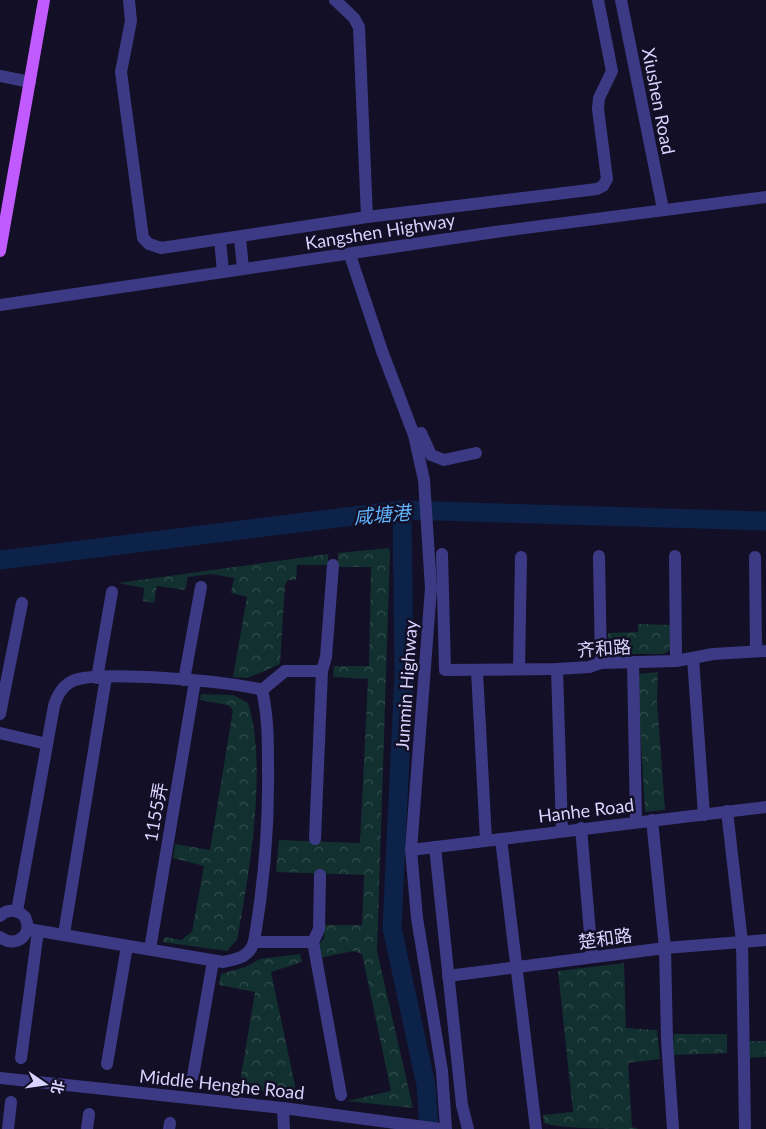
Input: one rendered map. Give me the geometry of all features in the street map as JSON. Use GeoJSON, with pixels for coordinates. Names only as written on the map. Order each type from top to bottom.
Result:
{"type":"FeatureCollection","features":[{"type":"Feature","properties":{"kind":"main road"},"geometry":{"type":"LineString","coordinates":[[0,250],[44,0]]}},
{"type":"Feature","properties":{"kind":"street"},"geometry":{"type":"LineString","coordinates":[[129,0],[132,21],[121,72],[143,238],[150,244],[161,248],[240,238],[367,217],[597,189],[603,186],[607,179],[598,98],[612,70],[598,0]]}},
{"type":"Feature","properties":{"kind":"street"},"geometry":{"type":"LineString","coordinates":[[335,0],[354,18],[359,27],[367,217]]}},
{"type":"Feature","properties":{"kind":"street","name":"Xiushen Road"},"geometry":{"type":"LineString","coordinates":[[621,0],[663,209]]}},
{"type":"Feature","properties":{"kind":"street"},"geometry":{"type":"LineString","coordinates":[[0,76],[30,82]]}},
{"type":"Feature","properties":{"kind":"street","name":"Kangshen Highway"},"geometry":{"type":"LineString","coordinates":[[0,305],[243,268],[350,255],[420,242],[766,197]]}},
{"type":"Feature","properties":{"kind":"street"},"geometry":{"type":"LineString","coordinates":[[240,238],[243,268]]}},
{"type":"Feature","properties":{"kind":"street"},"geometry":{"type":"LineString","coordinates":[[220,240],[223,271]]}},
{"type":"Feature","properties":{"kind":"street","name":"Junmin Highway"},"geometry":{"type":"LineString","coordinates":[[350,255],[382,351],[414,435],[424,480],[431,588],[411,850],[417,918],[442,1072],[446,1129]]}},
{"type":"Feature","properties":{"kind":"street"},"geometry":{"type":"LineString","coordinates":[[414,435],[421,433],[432,456],[444,460],[476,453]]}},
{"type":"Feature","properties":{"kind":"street","name":"齐和路"},"geometry":{"type":"LineString","coordinates":[[442,554],[445,670],[557,670],[589,667],[601,663],[633,664],[761,651]]}},
{"type":"Feature","properties":{"kind":"street"},"geometry":{"type":"LineString","coordinates":[[599,556],[601,663]]}},
{"type":"Feature","properties":{"kind":"street"},"geometry":{"type":"LineString","coordinates":[[675,556],[676,660]]}},
{"type":"Feature","properties":{"kind":"street"},"geometry":{"type":"LineString","coordinates":[[755,556],[761,651]]}},
{"type":"Feature","properties":{"kind":"street"},"geometry":{"type":"LineString","coordinates":[[519,669],[521,557]]}},
{"type":"Feature","properties":{"kind":"street"},"geometry":{"type":"LineString","coordinates":[[315,839],[322,671],[326,657],[333,565]]}},
{"type":"Feature","properties":{"kind":"street","name":"1155弄"},"geometry":{"type":"LineString","coordinates":[[150,949],[190,681],[201,587]]}},
{"type":"Feature","properties":{"kind":"street"},"geometry":{"type":"LineString","coordinates":[[64,934],[102,677],[112,592]]}},
{"type":"Feature","properties":{"kind":"street"},"geometry":{"type":"LineString","coordinates":[[0,714],[22,603]]}},
{"type":"Feature","properties":{"kind":"street"},"geometry":{"type":"LineString","coordinates":[[693,658],[704,815]]}},
{"type":"Feature","properties":{"kind":"street"},"geometry":{"type":"LineString","coordinates":[[633,664],[636,822]]}},
{"type":"Feature","properties":{"kind":"street"},"geometry":{"type":"LineString","coordinates":[[557,670],[562,831]]}},
{"type":"Feature","properties":{"kind":"street"},"geometry":{"type":"LineString","coordinates":[[262,690],[285,672],[322,671]]}},
{"type":"Feature","properties":{"kind":"street"},"geometry":{"type":"LineString","coordinates":[[477,671],[486,840]]}},
{"type":"Feature","properties":{"kind":"street"},"geometry":{"type":"LineString","coordinates":[[17,911],[57,696],[74,681],[102,677],[190,681],[250,686],[262,690]]}},
{"type":"Feature","properties":{"kind":"street"},"geometry":{"type":"LineString","coordinates":[[0,937],[8,942],[18,942],[33,930],[223,962],[240,959],[251,950],[254,942],[264,877],[269,809],[268,713],[262,690]]}},
{"type":"Feature","properties":{"kind":"street"},"geometry":{"type":"LineString","coordinates":[[0,733],[47,744]]}},
{"type":"Feature","properties":{"kind":"street","name":"Hanhe Road"},"geometry":{"type":"LineString","coordinates":[[411,850],[766,807]]}},
{"type":"Feature","properties":{"kind":"street"},"geometry":{"type":"LineString","coordinates":[[727,811],[742,942],[746,1129]]}},
{"type":"Feature","properties":{"kind":"street"},"geometry":{"type":"LineString","coordinates":[[652,820],[665,948],[667,1040],[673,1129]]}},
{"type":"Feature","properties":{"kind":"street"},"geometry":{"type":"LineString","coordinates":[[581,828],[592,957]]}},
{"type":"Feature","properties":{"kind":"street"},"geometry":{"type":"LineString","coordinates":[[501,839],[536,1129]]}},
{"type":"Feature","properties":{"kind":"street"},"geometry":{"type":"LineString","coordinates":[[435,847],[462,1105],[468,1129]]}},
{"type":"Feature","properties":{"kind":"street"},"geometry":{"type":"LineString","coordinates":[[320,875],[319,929],[313,942],[341,1095]]}},
{"type":"Feature","properties":{"kind":"street"},"geometry":{"type":"LineString","coordinates":[[0,916],[10,910],[17,911],[25,917],[33,930],[21,1058]]}},
{"type":"Feature","properties":{"kind":"street","name":"楚和路"},"geometry":{"type":"LineString","coordinates":[[448,976],[665,948],[766,940]]}},
{"type":"Feature","properties":{"kind":"street"},"geometry":{"type":"LineString","coordinates":[[254,942],[313,942]]}},
{"type":"Feature","properties":{"kind":"street"},"geometry":{"type":"LineString","coordinates":[[107,1064],[127,946]]}},
{"type":"Feature","properties":{"kind":"street"},"geometry":{"type":"LineString","coordinates":[[193,1076],[213,961]]}},
{"type":"Feature","properties":{"kind":"street","name":"Middle Henghe Road"},"geometry":{"type":"LineString","coordinates":[[0,1078],[284,1108],[440,1129]]}},
{"type":"Feature","properties":{"kind":"street"},"geometry":{"type":"LineString","coordinates":[[8,1129],[12,1102]]}},
{"type":"Feature","properties":{"kind":"street"},"geometry":{"type":"LineString","coordinates":[[284,1108],[284,1129]]}},
{"type":"Feature","properties":{"kind":"street"},"geometry":{"type":"LineString","coordinates":[[87,1129],[89,1114]]}},
{"type":"Feature","properties":{"kind":"green space"},"geometry":{"type":"Polygon","coordinates":[[[389,548],[377,951],[413,1108],[347,1101],[391,1091],[362,954],[353,951],[320,958],[317,946],[324,939],[324,925],[362,925],[364,875],[276,872],[279,840],[360,843],[368,679],[333,677],[334,666],[369,666],[371,567],[338,567],[338,553],[389,548]]]}},
{"type":"Feature","properties":{"kind":"green space"},"geometry":{"type":"Polygon","coordinates":[[[328,554],[328,565],[297,565],[296,580],[288,580],[285,585],[280,664],[248,678],[233,677],[247,597],[231,593],[234,578],[212,574],[188,577],[185,590],[157,586],[154,603],[143,601],[144,588],[118,583],[328,554]]]}},
{"type":"Feature","properties":{"kind":"green space"},"geometry":{"type":"Polygon","coordinates":[[[638,624],[670,625],[670,650],[664,654],[609,654],[608,633],[638,632],[638,624]]]}},
{"type":"Feature","properties":{"kind":"green space"},"geometry":{"type":"Polygon","coordinates":[[[658,672],[657,701],[665,810],[645,812],[637,674],[658,672]]]}},
{"type":"Feature","properties":{"kind":"green space"},"geometry":{"type":"Polygon","coordinates":[[[201,694],[233,695],[248,703],[254,728],[256,788],[251,853],[237,940],[227,951],[162,942],[165,937],[181,940],[192,932],[204,866],[173,858],[175,844],[210,850],[233,710],[228,705],[200,700],[201,694]]]}},
{"type":"Feature","properties":{"kind":"green space"},"geometry":{"type":"Polygon","coordinates":[[[300,954],[302,962],[271,972],[297,1095],[239,1088],[255,992],[219,985],[221,974],[245,967],[260,959],[300,954]]]}},
{"type":"Feature","properties":{"kind":"green space"},"geometry":{"type":"Polygon","coordinates":[[[624,963],[626,1028],[657,1030],[660,1059],[628,1063],[632,1127],[639,1129],[576,1128],[544,1123],[543,1115],[573,1112],[558,971],[624,963]]]}},
{"type":"Feature","properties":{"kind":"green space"},"geometry":{"type":"Polygon","coordinates":[[[674,1034],[727,1034],[727,1053],[672,1055],[674,1034]]]}},
{"type":"Feature","properties":{"kind":"green space"},"geometry":{"type":"Polygon","coordinates":[[[748,1041],[766,1041],[766,1057],[748,1058],[748,1041]]]}},
{"type":"Feature","properties":{"kind":"waterway"},"geometry":{"type":"LineString","coordinates":[[402,510],[404,673],[392,928],[426,1085],[429,1129]]}},
{"type":"Feature","properties":{"kind":"waterway","name":"咸塘港"},"geometry":{"type":"LineString","coordinates":[[0,560],[402,510],[766,521]]}}]}
